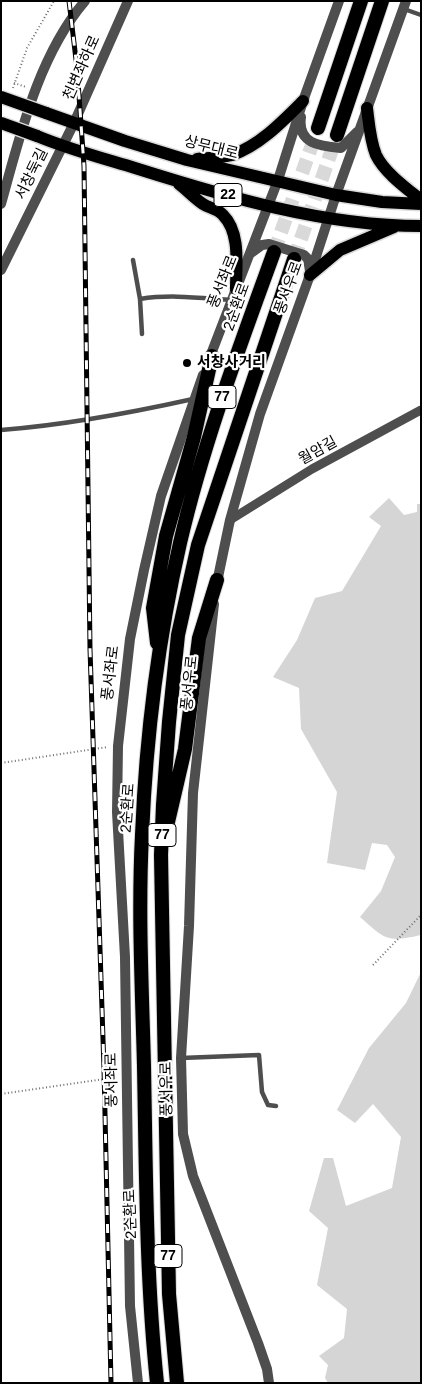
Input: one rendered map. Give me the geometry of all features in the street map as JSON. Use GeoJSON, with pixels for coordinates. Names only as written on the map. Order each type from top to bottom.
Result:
{"type":"FeatureCollection","features":[{"type":"Feature","properties":{"kind":"highway"},"geometry":{"type":"LineString","coordinates":[[318,128],[361,1]]}},
{"type":"Feature","properties":{"kind":"highway"},"geometry":{"type":"LineString","coordinates":[[337,135],[382,1]]}},
{"type":"Feature","properties":{"kind":"highway","name":"2순환로"},"geometry":{"type":"LineString","coordinates":[[158,1383],[149,1294],[141,926],[142,836],[148,746],[158,657],[180,544],[207,444],[226,383],[274,252]]}},
{"type":"Feature","properties":{"kind":"highway","name":"77"},"geometry":{"type":"LineString","coordinates":[[177,1383],[169,1294],[161,855],[162,804],[168,731],[178,635],[198,544],[294,259]]}},
{"type":"Feature","properties":{"kind":"highway"},"geometry":{"type":"LineString","coordinates":[[158,657],[153,608],[166,536],[194,437],[212,356]]}},
{"type":"Feature","properties":{"kind":"highway"},"geometry":{"type":"LineString","coordinates":[[161,855],[185,749],[189,704],[199,638],[217,580]]}},
{"type":"Feature","properties":{"kind":"main road","name":"상무대로"},"geometry":{"type":"LineString","coordinates":[[7,93],[46,113],[187,160],[336,194],[382,202],[421,202]]}},
{"type":"Feature","properties":{"kind":"main road"},"geometry":{"type":"LineString","coordinates":[[187,160],[230,156],[255,144],[280,124],[303,101]]}},
{"type":"Feature","properties":{"kind":"main road"},"geometry":{"type":"LineString","coordinates":[[367,108],[370,133],[377,156],[394,177],[421,202]]}},
{"type":"Feature","properties":{"kind":"main road","name":"22"},"geometry":{"type":"LineString","coordinates":[[1,123],[62,145],[175,181],[267,205],[328,218],[397,226],[421,226]]}},
{"type":"Feature","properties":{"kind":"main road"},"geometry":{"type":"LineString","coordinates":[[175,181],[203,204],[222,213],[230,224],[235,240],[236,257],[234,294]]}},
{"type":"Feature","properties":{"kind":"main road"},"geometry":{"type":"LineString","coordinates":[[310,275],[340,250],[397,226]]}},
{"type":"Feature","properties":{"kind":"street"},"geometry":{"type":"LineString","coordinates":[[1,204],[35,91],[48,61],[74,14],[85,1]]}},
{"type":"Feature","properties":{"kind":"street","name":"천변좌하로"},"geometry":{"type":"LineString","coordinates":[[62,145],[74,123],[128,1]]}},
{"type":"Feature","properties":{"kind":"street","name":"풍서좌로"},"geometry":{"type":"LineString","coordinates":[[138,1383],[130,1306],[125,957],[117,812],[118,746],[130,639],[161,496],[194,399],[278,180],[303,101],[339,1]]}},
{"type":"Feature","properties":{"kind":"street","name":"풍서우로"},"geometry":{"type":"LineString","coordinates":[[270,1383],[258,1343],[189,1164],[183,1134],[181,1058],[189,926],[193,793],[217,580],[230,520],[260,414],[310,275],[336,194],[405,5]]}},
{"type":"Feature","properties":{"kind":"street"},"geometry":{"type":"LineString","coordinates":[[303,101],[300,127],[306,139],[321,147],[341,148],[359,130]]}},
{"type":"Feature","properties":{"kind":"street","name":"서창둑길"},"geometry":{"type":"LineString","coordinates":[[1,270],[62,145]]}},
{"type":"Feature","properties":{"kind":"street"},"geometry":{"type":"LineString","coordinates":[[251,253],[262,245],[269,244],[304,255],[308,259],[310,275]]}},
{"type":"Feature","properties":{"kind":"street","name":"월암길"},"geometry":{"type":"LineString","coordinates":[[230,520],[312,469],[421,410]]}},
{"type":"Feature","properties":{"kind":"lane"},"geometry":{"type":"LineString","coordinates":[[405,5],[421,15]]}},
{"type":"Feature","properties":{"kind":"lane"},"geometry":{"type":"LineString","coordinates":[[133,260],[140,299],[142,334]]}},
{"type":"Feature","properties":{"kind":"lane"},"geometry":{"type":"LineString","coordinates":[[140,299],[159,296],[234,294]]}},
{"type":"Feature","properties":{"kind":"lane"},"geometry":{"type":"LineString","coordinates":[[1,430],[72,423],[127,414],[194,399]]}},
{"type":"Feature","properties":{"kind":"lane"},"geometry":{"type":"LineString","coordinates":[[181,1058],[259,1055],[262,1092],[268,1104],[276,1106]]}},
{"type":"Feature","properties":{"kind":"path"},"geometry":{"type":"LineString","coordinates":[[7,93],[27,48],[54,1]]}},
{"type":"Feature","properties":{"kind":"path"},"geometry":{"type":"LineString","coordinates":[[1,763],[118,746]]}},
{"type":"Feature","properties":{"kind":"path"},"geometry":{"type":"LineString","coordinates":[[373,964],[421,915]]}},
{"type":"Feature","properties":{"kind":"path"},"geometry":{"type":"LineString","coordinates":[[1,1094],[127,1076]]}},
{"type":"Feature","properties":{"kind":"shaded area"},"geometry":{"type":"Polygon","coordinates":[[[389,498],[404,515],[417,512],[417,504],[421,504],[421,935],[400,939],[393,939],[381,934],[360,917],[381,891],[395,857],[387,845],[372,843],[365,870],[327,863],[337,792],[301,729],[299,688],[273,677],[297,640],[315,598],[342,591],[381,526],[369,517],[389,498]]]}},
{"type":"Feature","properties":{"kind":"shaded area"},"geometry":{"type":"Polygon","coordinates":[[[421,972],[421,1383],[328,1383],[325,1378],[328,1365],[319,1356],[344,1338],[347,1309],[317,1285],[328,1228],[309,1211],[324,1158],[333,1158],[346,1206],[392,1188],[401,1137],[373,1104],[355,1123],[337,1110],[369,1048],[406,1003],[421,972]]]}},
{"type":"Feature","properties":{"kind":"tunnel"},"geometry":{"type":"LineString","coordinates":[[274,252],[318,128]]}},
{"type":"Feature","properties":{"kind":"tunnel"},"geometry":{"type":"LineString","coordinates":[[294,259],[337,135]]}},
{"type":"Feature","properties":{"kind":"railway"},"geometry":{"type":"LineString","coordinates":[[69,1],[77,68],[84,166],[90,649],[104,1069],[111,1383]]}},
{"type":"Feature","properties":{"kind":"place","name":"서창사거리"},"geometry":{"type":"Point","coordinates":[187,363]}}]}
